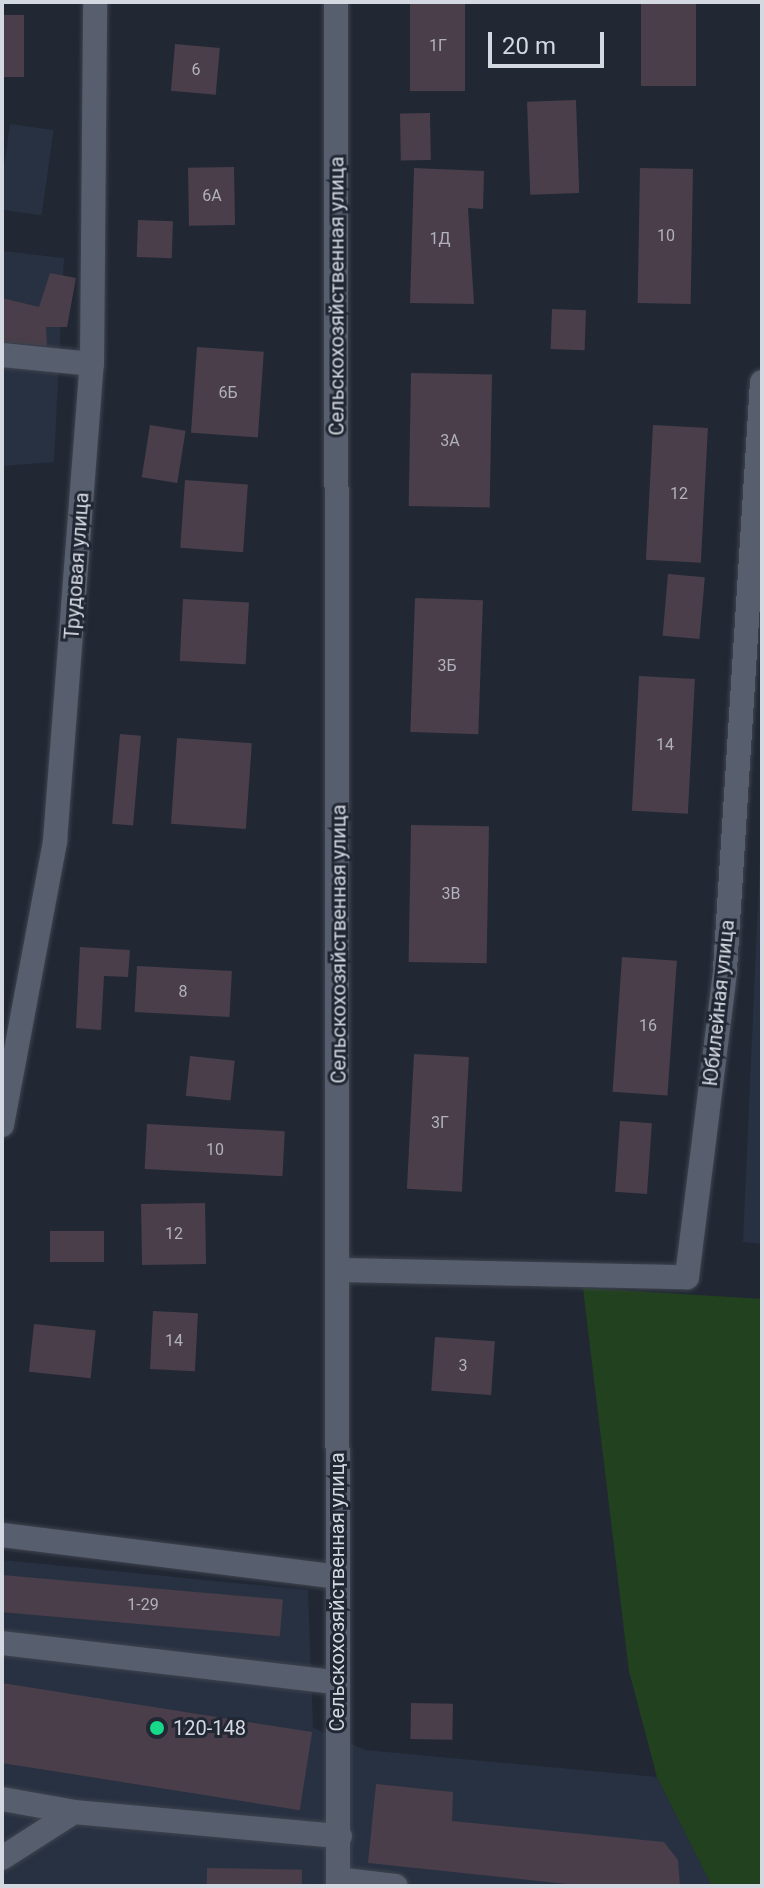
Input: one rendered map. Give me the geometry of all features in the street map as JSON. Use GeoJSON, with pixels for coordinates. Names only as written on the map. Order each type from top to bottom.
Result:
{"type":"FeatureCollection","features":[{"type":"Feature","properties":{"kind":"street","name":"Трудовая улица"},"geometry":{"type":"LineString","coordinates":[[2,1125],[55,841],[92,364],[95,2]]}},
{"type":"Feature","properties":{"kind":"street","name":"Сельскохозяйственная улица"},"geometry":{"type":"LineString","coordinates":[[336,2],[341,1270],[333,1576],[340,1836],[338,1883]]}},
{"type":"Feature","properties":{"kind":"street"},"geometry":{"type":"LineString","coordinates":[[2,355],[92,364]]}},
{"type":"Feature","properties":{"kind":"street","name":"Юбилейная улица"},"geometry":{"type":"LineString","coordinates":[[341,1270],[687,1277],[725,970],[762,382]]}},
{"type":"Feature","properties":{"kind":"street"},"geometry":{"type":"LineString","coordinates":[[2,1535],[333,1576]]}},
{"type":"Feature","properties":{"kind":"street"},"geometry":{"type":"LineString","coordinates":[[2,1643],[336,1682]]}},
{"type":"Feature","properties":{"kind":"street"},"geometry":{"type":"LineString","coordinates":[[2,1799],[74,1812],[340,1836]]}},
{"type":"Feature","properties":{"kind":"street"},"geometry":{"type":"LineString","coordinates":[[2,1858],[74,1812]]}},
{"type":"Feature","properties":{"kind":"street"},"geometry":{"type":"LineString","coordinates":[[338,1883],[396,1886]]}},
{"type":"Feature","properties":{"kind":"shaded area"},"geometry":{"type":"Polygon","coordinates":[[[10,124],[54,130],[42,215],[2,210],[2,181],[10,124]]]}},
{"type":"Feature","properties":{"kind":"shaded area"},"geometry":{"type":"Polygon","coordinates":[[[2,251],[64,258],[54,462],[2,466],[2,251]]]}},
{"type":"Feature","properties":{"kind":"shaded area"},"geometry":{"type":"Polygon","coordinates":[[[762,813],[762,1244],[743,1242],[762,813]]]}},
{"type":"Feature","properties":{"kind":"shaded area"},"geometry":{"type":"Polygon","coordinates":[[[2,1560],[308,1590],[313,1728],[365,1750],[657,1777],[712,1886],[2,1886],[2,1560]]]}},
{"type":"Feature","properties":{"kind":"green space"},"geometry":{"type":"Polygon","coordinates":[[[583,1288],[762,1299],[762,1886],[712,1886],[657,1777],[629,1671],[583,1288]]]}},
{"type":"Feature","properties":{"kind":"building"},"geometry":{"type":"Polygon","coordinates":[[[410,2],[465,2],[465,91],[410,91],[410,2]]]}},
{"type":"Feature","properties":{"kind":"building"},"geometry":{"type":"Polygon","coordinates":[[[641,2],[696,2],[696,86],[641,86],[641,2]]]}},
{"type":"Feature","properties":{"kind":"building"},"geometry":{"type":"Polygon","coordinates":[[[2,15],[24,15],[24,77],[2,77],[2,15]]]}},
{"type":"Feature","properties":{"kind":"building"},"geometry":{"type":"Polygon","coordinates":[[[175,44],[220,48],[216,95],[171,91],[175,44]]]}},
{"type":"Feature","properties":{"kind":"building"},"geometry":{"type":"Polygon","coordinates":[[[576,100],[579,193],[530,195],[527,102],[576,100]]]}},
{"type":"Feature","properties":{"kind":"building"},"geometry":{"type":"Polygon","coordinates":[[[430,113],[431,160],[401,161],[400,114],[430,113]]]}},
{"type":"Feature","properties":{"kind":"building"},"geometry":{"type":"Polygon","coordinates":[[[234,167],[235,225],[189,226],[188,168],[234,167]]]}},
{"type":"Feature","properties":{"kind":"building"},"geometry":{"type":"Polygon","coordinates":[[[414,168],[484,171],[483,209],[468,208],[474,304],[410,303],[414,168]]]}},
{"type":"Feature","properties":{"kind":"building"},"geometry":{"type":"Polygon","coordinates":[[[640,168],[693,169],[691,304],[638,303],[640,168]]]}},
{"type":"Feature","properties":{"kind":"building"},"geometry":{"type":"Polygon","coordinates":[[[138,220],[173,221],[172,258],[137,257],[138,220]]]}},
{"type":"Feature","properties":{"kind":"building"},"geometry":{"type":"Polygon","coordinates":[[[50,273],[76,278],[67,327],[46,327],[47,346],[2,342],[2,298],[39,307],[50,273]]]}},
{"type":"Feature","properties":{"kind":"building"},"geometry":{"type":"Polygon","coordinates":[[[552,309],[586,310],[585,350],[551,349],[552,309]]]}},
{"type":"Feature","properties":{"kind":"building"},"geometry":{"type":"Polygon","coordinates":[[[197,347],[264,352],[258,437],[191,433],[197,347]]]}},
{"type":"Feature","properties":{"kind":"building"},"geometry":{"type":"Polygon","coordinates":[[[411,373],[492,374],[490,507],[409,506],[411,373]]]}},
{"type":"Feature","properties":{"kind":"building"},"geometry":{"type":"Polygon","coordinates":[[[150,425],[186,431],[177,483],[142,477],[150,425]]]}},
{"type":"Feature","properties":{"kind":"building"},"geometry":{"type":"Polygon","coordinates":[[[653,425],[708,428],[701,563],[646,560],[653,425]]]}},
{"type":"Feature","properties":{"kind":"building"},"geometry":{"type":"Polygon","coordinates":[[[185,480],[248,484],[243,552],[180,548],[185,480]]]}},
{"type":"Feature","properties":{"kind":"building"},"geometry":{"type":"Polygon","coordinates":[[[668,574],[705,577],[699,639],[663,636],[668,574]]]}},
{"type":"Feature","properties":{"kind":"building"},"geometry":{"type":"Polygon","coordinates":[[[415,598],[483,600],[478,734],[410,732],[415,598]]]}},
{"type":"Feature","properties":{"kind":"building"},"geometry":{"type":"Polygon","coordinates":[[[183,599],[249,602],[246,664],[180,661],[183,599]]]}},
{"type":"Feature","properties":{"kind":"building"},"geometry":{"type":"Polygon","coordinates":[[[639,676],[695,679],[688,814],[632,811],[639,676]]]}},
{"type":"Feature","properties":{"kind":"building"},"geometry":{"type":"Polygon","coordinates":[[[120,734],[141,736],[133,825],[112,824],[120,734]]]}},
{"type":"Feature","properties":{"kind":"building"},"geometry":{"type":"Polygon","coordinates":[[[177,738],[252,743],[246,829],[171,824],[177,738]]]}},
{"type":"Feature","properties":{"kind":"building"},"geometry":{"type":"Polygon","coordinates":[[[411,825],[489,826],[487,963],[409,962],[411,825]]]}},
{"type":"Feature","properties":{"kind":"building"},"geometry":{"type":"Polygon","coordinates":[[[80,947],[130,950],[128,977],[104,976],[101,1030],[76,1028],[80,947]]]}},
{"type":"Feature","properties":{"kind":"building"},"geometry":{"type":"Polygon","coordinates":[[[622,957],[677,961],[667,1096],[613,1092],[622,957]]]}},
{"type":"Feature","properties":{"kind":"building"},"geometry":{"type":"Polygon","coordinates":[[[137,966],[232,971],[229,1017],[135,1012],[137,966]]]}},
{"type":"Feature","properties":{"kind":"building"},"geometry":{"type":"Polygon","coordinates":[[[414,1054],[469,1057],[462,1192],[407,1189],[414,1054]]]}},
{"type":"Feature","properties":{"kind":"building"},"geometry":{"type":"Polygon","coordinates":[[[190,1056],[235,1061],[231,1100],[186,1096],[190,1056]]]}},
{"type":"Feature","properties":{"kind":"building"},"geometry":{"type":"Polygon","coordinates":[[[620,1121],[652,1123],[647,1194],[615,1192],[620,1121]]]}},
{"type":"Feature","properties":{"kind":"building"},"geometry":{"type":"Polygon","coordinates":[[[147,1124],[285,1131],[282,1176],[145,1169],[147,1124]]]}},
{"type":"Feature","properties":{"kind":"building"},"geometry":{"type":"Polygon","coordinates":[[[205,1203],[206,1264],[142,1265],[141,1204],[205,1203]]]}},
{"type":"Feature","properties":{"kind":"building"},"geometry":{"type":"Polygon","coordinates":[[[50,1231],[104,1231],[104,1262],[50,1262],[50,1231]]]}},
{"type":"Feature","properties":{"kind":"building"},"geometry":{"type":"Polygon","coordinates":[[[153,1311],[198,1313],[195,1371],[150,1369],[153,1311]]]}},
{"type":"Feature","properties":{"kind":"building"},"geometry":{"type":"Polygon","coordinates":[[[34,1324],[96,1330],[91,1378],[29,1372],[34,1324]]]}},
{"type":"Feature","properties":{"kind":"building"},"geometry":{"type":"Polygon","coordinates":[[[435,1337],[495,1341],[491,1395],[431,1391],[435,1337]]]}},
{"type":"Feature","properties":{"kind":"building"},"geometry":{"type":"Polygon","coordinates":[[[2,1575],[283,1600],[280,1636],[2,1612],[2,1575]]]}},
{"type":"Feature","properties":{"kind":"building"},"geometry":{"type":"Polygon","coordinates":[[[2,1683],[312,1732],[300,1810],[2,1763],[2,1683]]]}},
{"type":"Feature","properties":{"kind":"building"},"geometry":{"type":"Polygon","coordinates":[[[411,1703],[453,1704],[452,1740],[410,1739],[411,1703]]]}},
{"type":"Feature","properties":{"kind":"building"},"geometry":{"type":"Polygon","coordinates":[[[376,1784],[453,1792],[452,1821],[664,1842],[678,1860],[680,1886],[586,1886],[368,1863],[376,1784]]]}},
{"type":"Feature","properties":{"kind":"building"},"geometry":{"type":"Polygon","coordinates":[[[207,1868],[302,1870],[302,1886],[207,1886],[207,1868]]]}},
{"type":"Feature","properties":{"kind":"place","name":"120-148"},"geometry":{"type":"Point","coordinates":[157,1728]}}]}
